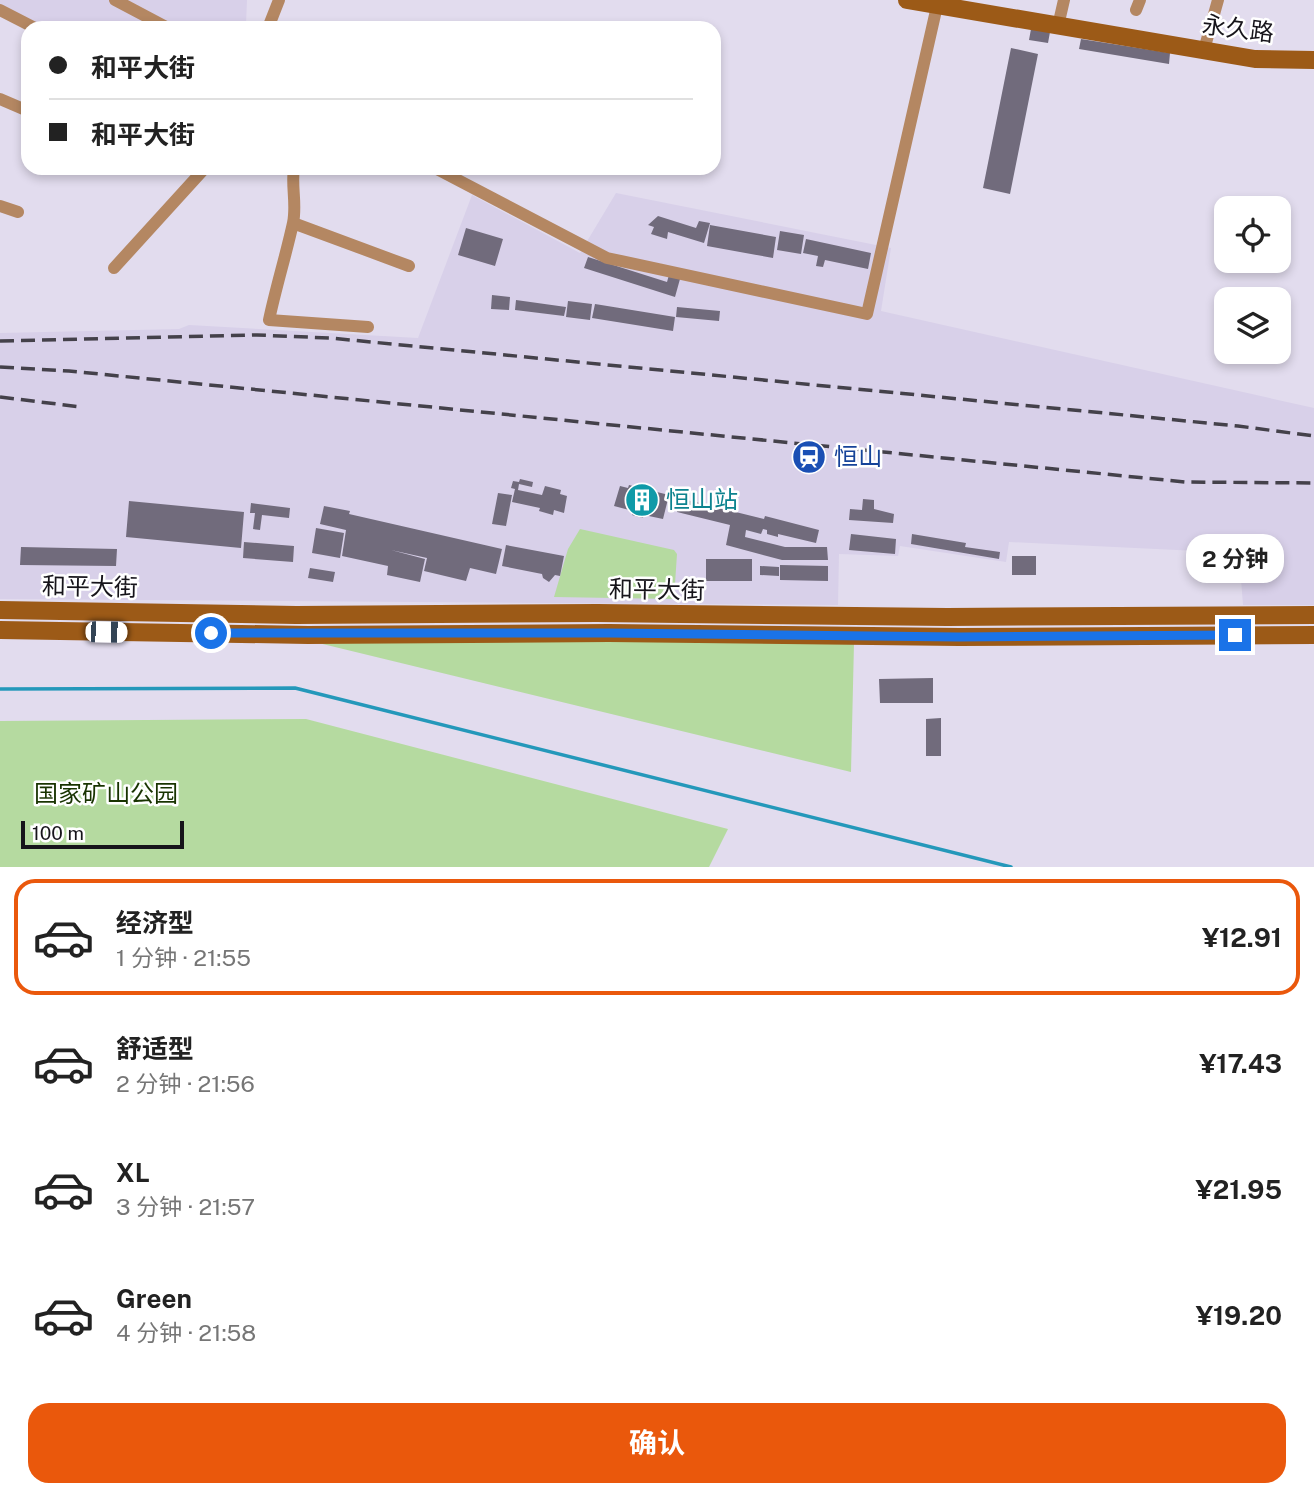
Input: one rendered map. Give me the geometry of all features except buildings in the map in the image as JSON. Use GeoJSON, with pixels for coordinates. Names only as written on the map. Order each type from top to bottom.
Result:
{"type":"FeatureCollection","features":[{"type":"Feature","properties":{"kind":"main road","name":"永久路"},"geometry":{"type":"LineString","coordinates":[[910,0],[937,6],[982,6],[1058,26],[1255,58],[1314,60]]}},
{"type":"Feature","properties":{"kind":"main road","name":"和平大街"},"geometry":{"type":"LineString","coordinates":[[0,610],[296,615],[1314,615]]}},
{"type":"Feature","properties":{"kind":"main road","name":"和平大街"},"geometry":{"type":"LineString","coordinates":[[0,630],[308,635],[1314,635]]}},
{"type":"Feature","properties":{"kind":"street"},"geometry":{"type":"LineString","coordinates":[[115,0],[155,21]]}},
{"type":"Feature","properties":{"kind":"street"},"geometry":{"type":"LineString","coordinates":[[271,21],[279,0]]}},
{"type":"Feature","properties":{"kind":"street"},"geometry":{"type":"LineString","coordinates":[[1058,26],[1065,0]]}},
{"type":"Feature","properties":{"kind":"street"},"geometry":{"type":"LineString","coordinates":[[1205,50],[1218,0]]}},
{"type":"Feature","properties":{"kind":"street"},"geometry":{"type":"LineString","coordinates":[[448,175],[607,258],[867,314],[937,6]]}},
{"type":"Feature","properties":{"kind":"street"},"geometry":{"type":"LineString","coordinates":[[0,10],[22,21]]}},
{"type":"Feature","properties":{"kind":"street"},"geometry":{"type":"LineString","coordinates":[[0,99],[21,108]]}},
{"type":"Feature","properties":{"kind":"street"},"geometry":{"type":"LineString","coordinates":[[114,268],[199,175]]}},
{"type":"Feature","properties":{"kind":"street"},"geometry":{"type":"LineString","coordinates":[[292,175],[296,202],[293,223],[269,320],[368,327]]}},
{"type":"Feature","properties":{"kind":"street"},"geometry":{"type":"LineString","coordinates":[[0,206],[18,212]]}},
{"type":"Feature","properties":{"kind":"street"},"geometry":{"type":"LineString","coordinates":[[293,223],[409,266]]}},
{"type":"Feature","properties":{"kind":"shaded area"},"geometry":{"type":"Polygon","coordinates":[[[0,0],[247,0],[246,21],[21,23],[0,13],[0,0]]]}},
{"type":"Feature","properties":{"kind":"shaded area"},"geometry":{"type":"Polygon","coordinates":[[[616,193],[891,248],[881,311],[1314,408],[1314,605],[1243,605],[1239,553],[1009,542],[1006,562],[900,546],[898,556],[839,554],[838,605],[0,599],[0,333],[179,329],[189,325],[418,338],[472,195],[580,253],[616,193]]]}},
{"type":"Feature","properties":{"kind":"green space"},"geometry":{"type":"Polygon","coordinates":[[[580,529],[674,550],[677,554],[674,599],[554,597],[568,549],[580,529]]]}},
{"type":"Feature","properties":{"kind":"green space"},"geometry":{"type":"Polygon","coordinates":[[[302,639],[854,643],[851,772],[302,639]]]}},
{"type":"Feature","properties":{"kind":"green space","name":"国家矿山公园"},"geometry":{"type":"Polygon","coordinates":[[[306,719],[728,829],[709,867],[0,867],[0,721],[306,719]]]}},
{"type":"Feature","properties":{"kind":"waterway"},"geometry":{"type":"LineString","coordinates":[[0,689],[295,688],[1011,867]]}},
{"type":"Feature","properties":{"kind":"railway"},"geometry":{"type":"LineString","coordinates":[[0,341],[257,335],[330,338],[1238,426],[1314,436]]}},
{"type":"Feature","properties":{"kind":"railway"},"geometry":{"type":"LineString","coordinates":[[0,367],[69,371],[1185,482],[1314,483]]}},
{"type":"Feature","properties":{"kind":"railway"},"geometry":{"type":"LineString","coordinates":[[0,397],[81,407]]}},
{"type":"Feature","properties":{"kind":"place","name":"恒山"},"geometry":{"type":"Point","coordinates":[809,457]}},
{"type":"Feature","properties":{"kind":"place","name":"恒山站"},"geometry":{"type":"Point","coordinates":[642,500]}},
{"type":"Feature","properties":{"kind":"route"},"geometry":{"type":"LineString","coordinates":[[211,633],[609,633],[959,637],[1235,635]]}}]}
